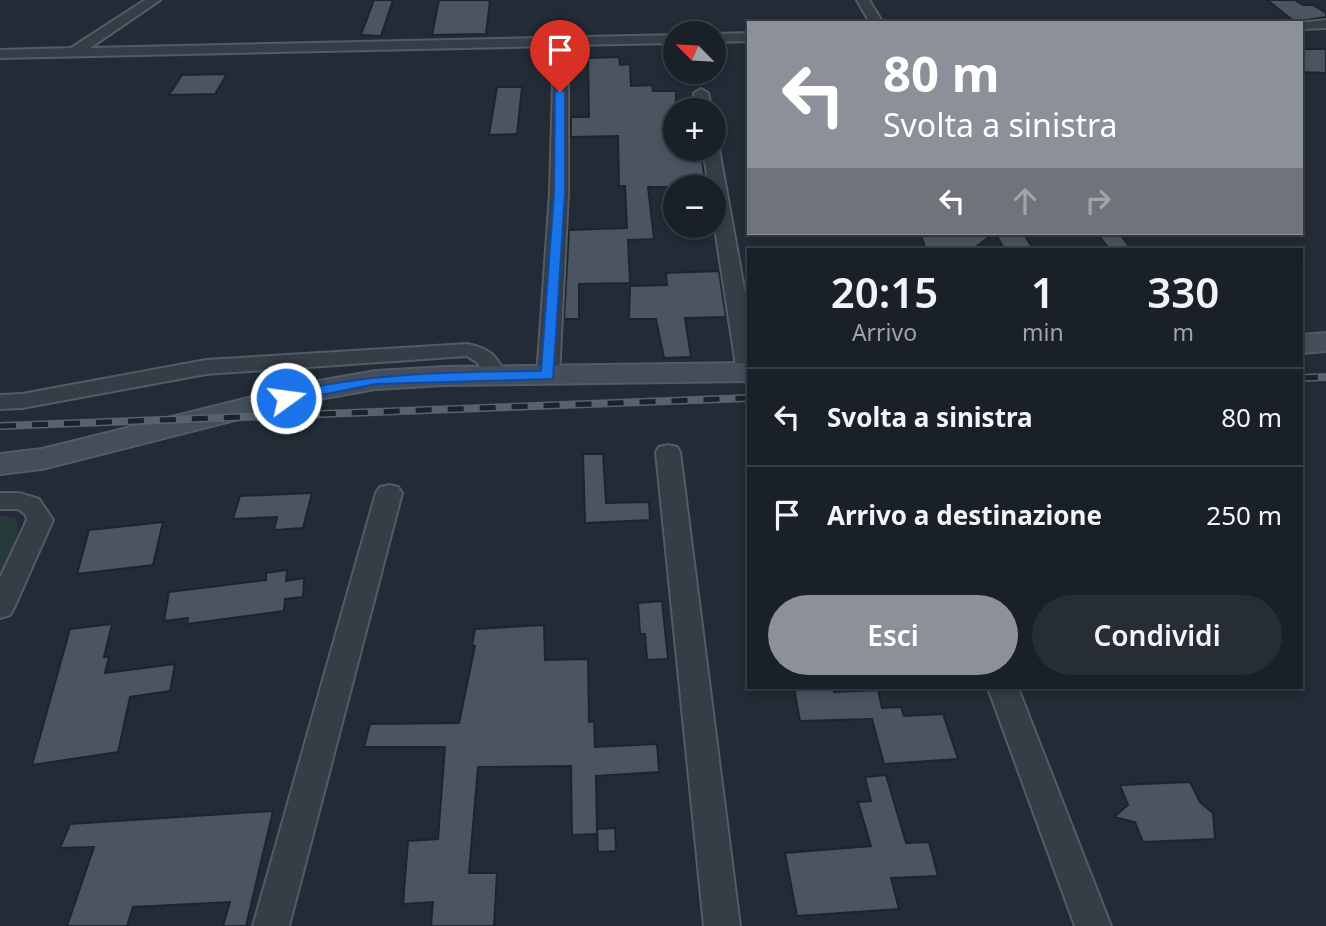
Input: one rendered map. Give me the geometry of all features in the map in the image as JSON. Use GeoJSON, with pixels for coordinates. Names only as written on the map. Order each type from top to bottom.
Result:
{"type":"FeatureCollection","features":[{"type":"Feature","properties":{"kind":"main road"},"geometry":{"type":"LineString","coordinates":[[1303,344],[1326,342]]}},
{"type":"Feature","properties":{"kind":"main road"},"geometry":{"type":"LineString","coordinates":[[0,464],[42,459],[313,391],[376,380],[444,376],[747,372]]}},
{"type":"Feature","properties":{"kind":"street"},"geometry":{"type":"LineString","coordinates":[[73,53],[154,0]]}},
{"type":"Feature","properties":{"kind":"street"},"geometry":{"type":"LineString","coordinates":[[863,0],[876,21]]}},
{"type":"Feature","properties":{"kind":"street"},"geometry":{"type":"LineString","coordinates":[[1303,24],[1326,24]]}},
{"type":"Feature","properties":{"kind":"street"},"geometry":{"type":"LineString","coordinates":[[726,38],[747,37]]}},
{"type":"Feature","properties":{"kind":"street"},"geometry":{"type":"LineString","coordinates":[[0,54],[663,39]]}},
{"type":"Feature","properties":{"kind":"street"},"geometry":{"type":"LineString","coordinates":[[548,376],[559,193],[561,41]]}},
{"type":"Feature","properties":{"kind":"street"},"geometry":{"type":"LineString","coordinates":[[701,93],[702,98]]}},
{"type":"Feature","properties":{"kind":"street"},"geometry":{"type":"LineString","coordinates":[[712,161],[747,366]]}},
{"type":"Feature","properties":{"kind":"street"},"geometry":{"type":"LineString","coordinates":[[0,402],[22,401],[206,367],[467,350],[481,352],[488,360],[495,377]]}},
{"type":"Feature","properties":{"kind":"street"},"geometry":{"type":"LineString","coordinates":[[668,452],[722,926]]}},
{"type":"Feature","properties":{"kind":"street"},"geometry":{"type":"LineString","coordinates":[[271,926],[388,493]]}},
{"type":"Feature","properties":{"kind":"street"},"geometry":{"type":"LineString","coordinates":[[0,501],[15,500],[30,505],[36,509],[40,520],[0,608]]}},
{"type":"Feature","properties":{"kind":"street"},"geometry":{"type":"LineString","coordinates":[[1003,689],[1093,926]]}},
{"type":"Feature","properties":{"kind":"shaded area"},"geometry":{"type":"Polygon","coordinates":[[[0,515],[16,518],[17,533],[14,549],[0,577],[0,515]]]}},
{"type":"Feature","properties":{"kind":"building"},"geometry":{"type":"Polygon","coordinates":[[[374,0],[393,0],[381,36],[361,35],[374,0]]]}},
{"type":"Feature","properties":{"kind":"building"},"geometry":{"type":"Polygon","coordinates":[[[439,0],[490,0],[486,34],[432,35],[439,0]]]}},
{"type":"Feature","properties":{"kind":"building"},"geometry":{"type":"Polygon","coordinates":[[[1267,0],[1295,0],[1303,5],[1313,5],[1326,13],[1326,17],[1294,21],[1267,0]]]}},
{"type":"Feature","properties":{"kind":"building"},"geometry":{"type":"Polygon","coordinates":[[[1303,49],[1326,49],[1326,73],[1303,72],[1303,49]]]}},
{"type":"Feature","properties":{"kind":"building"},"geometry":{"type":"Polygon","coordinates":[[[619,57],[620,65],[630,64],[631,86],[652,85],[653,91],[676,91],[676,98],[663,98],[663,161],[702,161],[704,175],[663,175],[663,187],[648,187],[654,239],[628,240],[630,283],[579,284],[579,319],[564,319],[569,230],[627,228],[625,186],[619,186],[618,136],[571,137],[571,117],[589,117],[588,58],[619,57]]]}},
{"type":"Feature","properties":{"kind":"building"},"geometry":{"type":"Polygon","coordinates":[[[227,74],[215,94],[169,95],[182,75],[227,74]]]}},
{"type":"Feature","properties":{"kind":"building"},"geometry":{"type":"Polygon","coordinates":[[[497,87],[522,87],[517,134],[489,135],[497,87]]]}},
{"type":"Feature","properties":{"kind":"building"},"geometry":{"type":"Polygon","coordinates":[[[921,235],[991,235],[975,248],[925,248],[921,235]]]}},
{"type":"Feature","properties":{"kind":"building"},"geometry":{"type":"Polygon","coordinates":[[[996,235],[1024,235],[1033,248],[1004,248],[996,235]]]}},
{"type":"Feature","properties":{"kind":"building"},"geometry":{"type":"Polygon","coordinates":[[[1099,235],[1121,235],[1130,248],[1108,248],[1099,235]]]}},
{"type":"Feature","properties":{"kind":"building"},"geometry":{"type":"Polygon","coordinates":[[[719,271],[726,317],[685,318],[691,357],[664,358],[656,319],[629,319],[630,286],[667,285],[666,273],[719,271]]]}},
{"type":"Feature","properties":{"kind":"building"},"geometry":{"type":"Polygon","coordinates":[[[583,454],[603,454],[606,503],[649,502],[650,520],[585,523],[583,454]]]}},
{"type":"Feature","properties":{"kind":"building"},"geometry":{"type":"Polygon","coordinates":[[[312,493],[303,528],[274,530],[277,517],[233,519],[240,496],[312,493]]]}},
{"type":"Feature","properties":{"kind":"building"},"geometry":{"type":"Polygon","coordinates":[[[163,522],[153,565],[77,574],[89,530],[163,522]]]}},
{"type":"Feature","properties":{"kind":"building"},"geometry":{"type":"Polygon","coordinates":[[[287,570],[286,581],[304,578],[303,597],[285,599],[284,611],[187,624],[188,618],[164,621],[169,592],[266,580],[266,573],[287,570]]]}},
{"type":"Feature","properties":{"kind":"building"},"geometry":{"type":"Polygon","coordinates":[[[662,601],[668,659],[647,660],[645,634],[640,634],[638,603],[662,601]]]}},
{"type":"Feature","properties":{"kind":"building"},"geometry":{"type":"Polygon","coordinates":[[[112,624],[104,657],[109,657],[105,673],[175,664],[170,691],[130,697],[118,752],[32,765],[70,629],[112,624]]]}},
{"type":"Feature","properties":{"kind":"building"},"geometry":{"type":"Polygon","coordinates":[[[544,625],[545,660],[588,659],[589,722],[594,721],[595,747],[657,744],[659,772],[596,776],[597,834],[572,835],[571,766],[478,767],[469,873],[497,873],[494,926],[431,926],[433,902],[403,904],[408,841],[438,839],[445,747],[364,747],[370,724],[459,723],[475,646],[472,645],[475,629],[544,625]]]}},
{"type":"Feature","properties":{"kind":"building"},"geometry":{"type":"Polygon","coordinates":[[[794,689],[833,689],[834,692],[878,690],[882,708],[901,707],[904,716],[943,714],[958,759],[884,764],[872,719],[800,721],[794,689]]]}},
{"type":"Feature","properties":{"kind":"building"},"geometry":{"type":"Polygon","coordinates":[[[886,775],[906,843],[929,842],[938,876],[891,878],[899,909],[797,916],[785,853],[871,846],[858,802],[871,801],[865,777],[886,775]]]}},
{"type":"Feature","properties":{"kind":"building"},"geometry":{"type":"Polygon","coordinates":[[[1190,782],[1200,802],[1213,813],[1215,839],[1143,842],[1135,822],[1114,817],[1128,805],[1120,785],[1190,782]]]}},
{"type":"Feature","properties":{"kind":"building"},"geometry":{"type":"Polygon","coordinates":[[[273,811],[246,926],[223,926],[230,902],[133,907],[127,926],[67,926],[94,847],[60,848],[70,824],[273,811]]]}},
{"type":"Feature","properties":{"kind":"building"},"geometry":{"type":"Polygon","coordinates":[[[615,828],[616,851],[598,852],[597,829],[615,828]]]}},
{"type":"Feature","properties":{"kind":"railway"},"geometry":{"type":"LineString","coordinates":[[1303,378],[1326,377]]}},
{"type":"Feature","properties":{"kind":"railway"},"geometry":{"type":"LineString","coordinates":[[0,426],[747,398]]}},
{"type":"Feature","properties":{"kind":"route"},"geometry":{"type":"LineString","coordinates":[[286,398],[376,380],[444,376],[548,376],[559,193],[560,92]]}}]}
